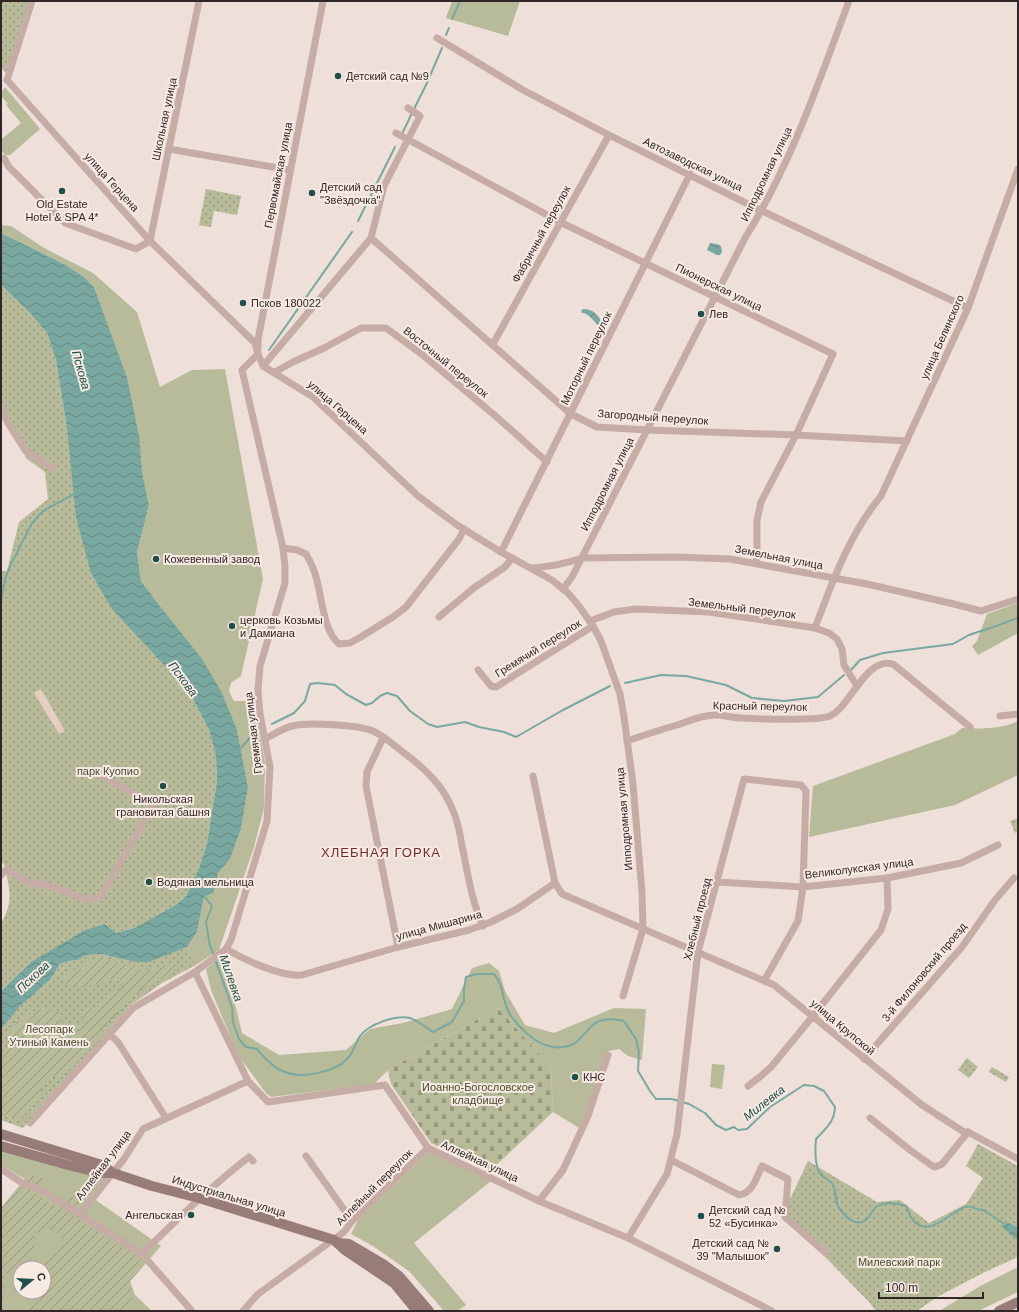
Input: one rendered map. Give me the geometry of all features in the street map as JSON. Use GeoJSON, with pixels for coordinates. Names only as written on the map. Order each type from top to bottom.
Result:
{"type":"FeatureCollection","features":[{"type":"Feature","properties":{"kind":"street"},"geometry":{"type":"LineString","coordinates":[[7,80],[32,1]]}},
{"type":"Feature","properties":{"kind":"street","name":"Школьная улица"},"geometry":{"type":"LineString","coordinates":[[150,241],[199,1]]}},
{"type":"Feature","properties":{"kind":"street","name":"Первомайская улица"},"geometry":{"type":"LineString","coordinates":[[258,354],[258,340],[323,1]]}},
{"type":"Feature","properties":{"kind":"street","name":"Ипподромная улица"},"geometry":{"type":"LineString","coordinates":[[623,996],[643,929],[642,892],[633,784],[627,741],[620,694],[603,647],[591,624],[579,606],[564,589],[582,558],[746,238],[762,211],[798,136],[849,1]]}},
{"type":"Feature","properties":{"kind":"street","name":"Автозаводская улица"},"geometry":{"type":"LineString","coordinates":[[437,38],[522,90],[609,135],[762,211],[968,308]]}},
{"type":"Feature","properties":{"kind":"street","name":"улица Герцена"},"geometry":{"type":"LineString","coordinates":[[1,73],[3,75],[8,74],[7,80],[150,241],[255,343],[263,366],[275,372],[313,397],[418,496],[464,529],[501,552],[552,580],[564,589]]}},
{"type":"Feature","properties":{"kind":"street"},"geometry":{"type":"LineString","coordinates":[[263,366],[371,238],[384,186],[420,116],[411,111]]}},
{"type":"Feature","properties":{"kind":"street","name":"Пионерская улица"},"geometry":{"type":"LineString","coordinates":[[396,133],[560,222],[832,354],[796,435],[761,502],[757,520],[756,563]]}},
{"type":"Feature","properties":{"kind":"street","name":"Фабричный переулок"},"geometry":{"type":"LineString","coordinates":[[493,344],[609,135]]}},
{"type":"Feature","properties":{"kind":"street"},"geometry":{"type":"LineString","coordinates":[[169,149],[290,170]]}},
{"type":"Feature","properties":{"kind":"street"},"geometry":{"type":"LineString","coordinates":[[4,158],[9,167],[65,223],[136,249],[150,241]]}},
{"type":"Feature","properties":{"kind":"street","name":"улица Белинского"},"geometry":{"type":"LineString","coordinates":[[814,628],[833,579],[867,513],[882,496],[968,308],[1018,169]]}},
{"type":"Feature","properties":{"kind":"street","name":"Моторный переулок"},"geometry":{"type":"LineString","coordinates":[[501,552],[690,174]]}},
{"type":"Feature","properties":{"kind":"street","name":"Загородный переулок"},"geometry":{"type":"LineString","coordinates":[[371,238],[571,414],[597,426],[647,430],[796,435],[907,441]]}},
{"type":"Feature","properties":{"kind":"street","name":"Восточный переулок"},"geometry":{"type":"LineString","coordinates":[[275,372],[361,328],[386,328],[424,356],[547,462]]}},
{"type":"Feature","properties":{"kind":"street","name":"Гремячая улица"},"geometry":{"type":"LineString","coordinates":[[30,1123],[133,1008],[203,967],[224,951],[231,940],[267,821],[270,767],[260,714],[258,690],[260,666],[284,582],[286,567],[283,548],[242,370],[258,354]]}},
{"type":"Feature","properties":{"kind":"street"},"geometry":{"type":"LineString","coordinates":[[1,408],[8,423],[25,450],[51,468],[54,467]]}},
{"type":"Feature","properties":{"kind":"street"},"geometry":{"type":"LineString","coordinates":[[283,548],[306,554],[316,577],[322,606],[333,637],[339,644],[344,644],[359,638],[406,607],[459,539],[464,529]]}},
{"type":"Feature","properties":{"kind":"street","name":"Земельная улица"},"geometry":{"type":"LineString","coordinates":[[531,568],[544,568],[582,558],[675,557],[730,559],[888,589],[981,611],[1018,599]]}},
{"type":"Feature","properties":{"kind":"street"},"geometry":{"type":"LineString","coordinates":[[439,617],[475,587],[505,567],[512,558]]}},
{"type":"Feature","properties":{"kind":"street","name":"Земельный переулок"},"geometry":{"type":"LineString","coordinates":[[591,624],[614,612],[636,609],[709,612],[814,628],[829,633],[837,639],[842,649],[844,665],[857,686]]}},
{"type":"Feature","properties":{"kind":"street","name":"Гремячий переулок"},"geometry":{"type":"LineString","coordinates":[[478,670],[491,686],[496,687],[591,624]]}},
{"type":"Feature","properties":{"kind":"street","name":"Красный переулок"},"geometry":{"type":"LineString","coordinates":[[627,741],[696,718],[714,715],[741,718],[814,719],[830,716],[841,707],[866,676],[878,665],[885,663],[893,664],[970,727]]}},
{"type":"Feature","properties":{"kind":"street"},"geometry":{"type":"LineString","coordinates":[[1000,716],[1018,714]]}},
{"type":"Feature","properties":{"kind":"street"},"geometry":{"type":"LineString","coordinates":[[265,737],[294,725],[363,728],[374,731],[419,764],[433,777],[443,790],[452,806],[458,824],[472,893],[477,912],[483,926]]}},
{"type":"Feature","properties":{"kind":"street"},"geometry":{"type":"LineString","coordinates":[[383,738],[367,772],[366,786],[398,947]]}},
{"type":"Feature","properties":{"kind":"street"},"geometry":{"type":"LineString","coordinates":[[1,875],[7,869],[31,884],[40,883],[86,899],[99,899],[154,805],[97,773]]}},
{"type":"Feature","properties":{"kind":"street"},"geometry":{"type":"LineString","coordinates":[[533,776],[555,883],[562,894],[643,929]]}},
{"type":"Feature","properties":{"kind":"street","name":"Хлебный проезд"},"geometry":{"type":"LineString","coordinates":[[628,1238],[667,1174],[671,1160],[680,1106],[698,952],[744,779],[801,785],[806,791],[803,887]]}},
{"type":"Feature","properties":{"kind":"street","name":"Великолукская улица"},"geometry":{"type":"LineString","coordinates":[[717,882],[803,887],[887,878],[961,863],[998,845]]}},
{"type":"Feature","properties":{"kind":"street"},"geometry":{"type":"LineString","coordinates":[[748,1086],[771,1067],[881,930],[888,909],[887,878]]}},
{"type":"Feature","properties":{"kind":"street","name":"3-й Филоновский проезд"},"geometry":{"type":"LineString","coordinates":[[864,1059],[962,947],[994,900],[1014,878]]}},
{"type":"Feature","properties":{"kind":"street","name":"улица Мишарина"},"geometry":{"type":"LineString","coordinates":[[224,951],[258,965],[293,976],[302,975],[398,947],[483,926],[517,909],[555,883]]}},
{"type":"Feature","properties":{"kind":"street"},"geometry":{"type":"LineString","coordinates":[[764,981],[798,921],[803,887]]}},
{"type":"Feature","properties":{"kind":"street","name":"улица Крупской"},"geometry":{"type":"LineString","coordinates":[[643,929],[774,985],[922,1105],[964,1132],[968,1132],[1018,1159]]}},
{"type":"Feature","properties":{"kind":"street"},"geometry":{"type":"LineString","coordinates":[[195,972],[248,1081]]}},
{"type":"Feature","properties":{"kind":"street"},"geometry":{"type":"LineString","coordinates":[[109,1034],[118,1042],[166,1118]]}},
{"type":"Feature","properties":{"kind":"street"},"geometry":{"type":"LineString","coordinates":[[539,1201],[563,1170],[588,1116],[608,1056]]}},
{"type":"Feature","properties":{"kind":"street","name":"Аллейная улица"},"geometry":{"type":"LineString","coordinates":[[80,1214],[113,1173],[143,1129],[248,1081],[268,1102],[385,1085],[428,1148],[539,1201],[628,1238],[772,1311]]}},
{"type":"Feature","properties":{"kind":"street"},"geometry":{"type":"LineString","coordinates":[[870,1118],[934,1167],[942,1164],[968,1132]]}},
{"type":"Feature","properties":{"kind":"street","name":"Индустриальная улица"},"geometry":{"type":"LineString","coordinates":[[1,1134],[102,1165],[113,1173]]}},
{"type":"Feature","properties":{"kind":"street","name":"Индустриальная улица"},"geometry":{"type":"LineString","coordinates":[[1,1146],[93,1171],[113,1173],[152,1186],[199,1198],[336,1242],[349,1244],[383,1264],[399,1276],[428,1311]]}},
{"type":"Feature","properties":{"kind":"street","name":"Аллейный переулок"},"geometry":{"type":"LineString","coordinates":[[336,1242],[352,1221],[428,1148]]}},
{"type":"Feature","properties":{"kind":"street"},"geometry":{"type":"LineString","coordinates":[[306,1156],[352,1221]]}},
{"type":"Feature","properties":{"kind":"street"},"geometry":{"type":"LineString","coordinates":[[142,1254],[199,1198],[249,1157],[253,1161]]}},
{"type":"Feature","properties":{"kind":"street"},"geometry":{"type":"LineString","coordinates":[[671,1160],[739,1195],[748,1192],[751,1189],[762,1166],[788,1179],[785,1217],[826,1253]]}},
{"type":"Feature","properties":{"kind":"street"},"geometry":{"type":"LineString","coordinates":[[1,1169],[24,1184],[42,1190],[142,1254],[192,1311]]}},
{"type":"Feature","properties":{"kind":"street"},"geometry":{"type":"LineString","coordinates":[[243,1311],[258,1294],[307,1258],[336,1242]]}},
{"type":"Feature","properties":{"kind":"street","name":"Индустриальная улица"},"geometry":{"type":"LineString","coordinates":[[336,1242],[345,1250],[394,1283],[417,1311]]}},
{"type":"Feature","properties":{"kind":"street"},"geometry":{"type":"LineString","coordinates":[[999,1311],[1018,1302]]}},
{"type":"Feature","properties":{"kind":"green space"},"geometry":{"type":"Polygon","coordinates":[[[1,1],[30,1],[6,73],[1,68],[1,1]]]}},
{"type":"Feature","properties":{"kind":"green space"},"geometry":{"type":"Polygon","coordinates":[[[452,1],[520,1],[508,36],[446,18],[452,1]]]}},
{"type":"Feature","properties":{"kind":"green space"},"geometry":{"type":"Polygon","coordinates":[[[5,87],[40,129],[10,155],[6,155],[1,151],[1,138],[2,139],[21,123],[6,105],[8,104],[1,96],[1,92],[5,87]]]}},
{"type":"Feature","properties":{"kind":"green space"},"geometry":{"type":"Polygon","coordinates":[[[206,189],[241,196],[237,215],[214,211],[211,227],[199,225],[206,189]]]}},
{"type":"Feature","properties":{"kind":"green space"},"geometry":{"type":"Polygon","coordinates":[[[1,225],[11,226],[44,248],[93,273],[137,312],[160,387],[192,370],[225,369],[263,579],[241,676],[231,683],[229,691],[234,701],[254,701],[265,763],[264,808],[254,847],[219,950],[196,965],[187,947],[197,932],[204,897],[214,892],[218,873],[230,859],[241,829],[248,787],[237,730],[159,605],[141,581],[137,552],[149,505],[142,472],[127,377],[94,287],[84,277],[64,264],[1,233],[1,225]]]}},
{"type":"Feature","properties":{"kind":"green space","name":"парк Куопио"},"geometry":{"type":"Polygon","coordinates":[[[1,285],[29,312],[47,333],[56,360],[67,428],[160,660],[190,693],[209,730],[216,756],[217,781],[207,843],[199,868],[186,896],[176,905],[153,919],[134,928],[116,933],[105,924],[31,962],[1,991],[1,923],[8,907],[10,894],[4,864],[1,862],[1,571],[7,571],[19,522],[48,499],[45,472],[27,459],[1,416],[1,285]]]}},
{"type":"Feature","properties":{"kind":"green space"},"geometry":{"type":"Polygon","coordinates":[[[1018,603],[1018,633],[978,655],[972,646],[977,641],[987,614],[1018,603]]]}},
{"type":"Feature","properties":{"kind":"green space"},"geometry":{"type":"Polygon","coordinates":[[[1018,721],[1018,775],[955,805],[809,837],[813,786],[955,734],[962,728],[998,727],[1018,721]]]}},
{"type":"Feature","properties":{"kind":"green space"},"geometry":{"type":"Polygon","coordinates":[[[1018,818],[1018,831],[1015,833],[1010,821],[1018,818]]]}},
{"type":"Feature","properties":{"kind":"green space","name":"Лесопарк Утиный Камень"},"geometry":{"type":"Polygon","coordinates":[[[187,947],[196,965],[162,983],[131,1005],[23,1128],[1,1120],[2,1028],[20,1006],[50,980],[60,964],[78,960],[87,955],[101,954],[135,962],[159,957],[187,947]]]}},
{"type":"Feature","properties":{"kind":"green space"},"geometry":{"type":"Polygon","coordinates":[[[223,955],[242,1033],[279,1055],[346,1050],[370,1029],[403,1023],[452,1009],[472,968],[489,963],[499,971],[505,991],[525,1025],[554,1033],[614,1008],[646,1009],[642,1060],[628,1056],[619,1049],[608,1051],[581,1129],[553,1112],[551,1067],[498,1008],[388,1070],[374,1084],[271,1097],[266,1093],[238,1055],[211,990],[206,969],[223,955]]]}},
{"type":"Feature","properties":{"kind":"green space"},"geometry":{"type":"Polygon","coordinates":[[[95,959],[115,960],[134,968],[144,970],[169,964],[178,965],[178,968],[133,995],[123,1004],[118,1013],[108,1022],[79,1061],[64,1074],[44,1080],[39,1100],[31,1106],[23,1118],[17,1119],[1,1115],[1,1061],[7,1047],[9,1034],[17,1022],[38,1009],[53,1009],[60,1013],[62,1027],[57,1033],[45,1039],[45,1042],[58,1039],[65,1043],[77,1035],[84,1011],[86,1009],[97,1008],[101,1001],[109,993],[121,988],[123,985],[124,982],[116,979],[86,987],[64,983],[63,980],[69,972],[76,969],[82,969],[95,959]]]}},
{"type":"Feature","properties":{"kind":"green space","name":"Иоанно-Богословское кладбище"},"geometry":{"type":"Polygon","coordinates":[[[498,1008],[551,1067],[553,1112],[491,1170],[431,1143],[391,1084],[388,1070],[498,1008]]]}},
{"type":"Feature","properties":{"kind":"green space"},"geometry":{"type":"Polygon","coordinates":[[[967,1058],[978,1067],[969,1078],[958,1070],[967,1058]]]}},
{"type":"Feature","properties":{"kind":"green space"},"geometry":{"type":"Polygon","coordinates":[[[712,1064],[725,1065],[722,1089],[710,1087],[712,1064]]]}},
{"type":"Feature","properties":{"kind":"green space"},"geometry":{"type":"Polygon","coordinates":[[[992,1067],[1009,1077],[1006,1082],[989,1072],[992,1067]]]}},
{"type":"Feature","properties":{"kind":"green space","name":"Милевский парк"},"geometry":{"type":"Polygon","coordinates":[[[978,1144],[1018,1166],[1018,1257],[937,1297],[917,1311],[876,1311],[801,1232],[782,1216],[808,1161],[877,1202],[900,1200],[929,1223],[966,1204],[983,1178],[966,1166],[978,1144]]]}},
{"type":"Feature","properties":{"kind":"green space"},"geometry":{"type":"Polygon","coordinates":[[[1,1150],[106,1179],[93,1198],[161,1246],[130,1281],[135,1295],[152,1311],[1,1311],[1,1208],[25,1179],[1,1165],[1,1150]]]}},
{"type":"Feature","properties":{"kind":"green space"},"geometry":{"type":"Polygon","coordinates":[[[429,1152],[491,1181],[414,1243],[466,1305],[457,1311],[444,1311],[410,1272],[373,1246],[351,1234],[358,1220],[429,1152]]]}},
{"type":"Feature","properties":{"kind":"green space"},"geometry":{"type":"Polygon","coordinates":[[[37,1175],[43,1179],[36,1195],[61,1209],[79,1182],[98,1183],[73,1216],[146,1263],[130,1281],[133,1298],[127,1306],[135,1311],[25,1311],[36,1300],[52,1300],[52,1260],[45,1260],[58,1252],[64,1241],[55,1231],[47,1230],[34,1234],[31,1260],[12,1260],[12,1272],[5,1274],[1,1311],[1,1208],[25,1179],[37,1175]]]}},
{"type":"Feature","properties":{"kind":"green space"},"geometry":{"type":"Polygon","coordinates":[[[1018,1267],[1018,1292],[978,1311],[939,1311],[982,1285],[1018,1267]]]}},
{"type":"Feature","properties":{"kind":"shaded area"},"geometry":{"type":"Polygon","coordinates":[[[41,689],[65,731],[59,734],[34,693],[41,689]]]}},
{"type":"Feature","properties":{"kind":"water","name":"Пскова"},"geometry":{"type":"Polygon","coordinates":[[[1,233],[64,264],[84,277],[94,287],[127,377],[139,436],[142,472],[149,505],[137,552],[141,581],[202,659],[221,691],[237,730],[248,787],[241,829],[230,859],[218,873],[214,892],[204,897],[197,932],[187,947],[149,962],[135,962],[101,954],[87,955],[78,960],[60,964],[50,980],[20,1006],[2,1028],[1,1032],[1,991],[31,962],[85,930],[105,924],[116,933],[134,928],[176,905],[186,896],[199,868],[207,843],[217,781],[216,756],[209,730],[190,693],[112,609],[91,573],[76,517],[67,428],[56,360],[47,333],[29,312],[1,285],[1,233]]]}},
{"type":"Feature","properties":{"kind":"water"},"geometry":{"type":"Polygon","coordinates":[[[710,243],[721,246],[722,252],[720,255],[707,250],[710,243]]]}},
{"type":"Feature","properties":{"kind":"water"},"geometry":{"type":"Polygon","coordinates":[[[583,309],[594,312],[602,322],[601,325],[599,326],[589,316],[582,313],[581,311],[583,309]]]}},
{"type":"Feature","properties":{"kind":"water"},"geometry":{"type":"Polygon","coordinates":[[[1009,1223],[1018,1228],[1018,1239],[1003,1228],[1005,1224],[1009,1223]]]}},
{"type":"Feature","properties":{"kind":"waterway"},"geometry":{"type":"LineString","coordinates":[[452,19],[460,1]]}},
{"type":"Feature","properties":{"kind":"waterway"},"geometry":{"type":"LineString","coordinates":[[446,35],[449,28]]}},
{"type":"Feature","properties":{"kind":"waterway"},"geometry":{"type":"LineString","coordinates":[[414,109],[442,48]]}},
{"type":"Feature","properties":{"kind":"waterway"},"geometry":{"type":"LineString","coordinates":[[402,134],[412,113]]}},
{"type":"Feature","properties":{"kind":"waterway"},"geometry":{"type":"LineString","coordinates":[[358,221],[395,147]]}},
{"type":"Feature","properties":{"kind":"waterway"},"geometry":{"type":"LineString","coordinates":[[269,350],[352,232]]}},
{"type":"Feature","properties":{"kind":"waterway"},"geometry":{"type":"LineString","coordinates":[[1,601],[5,580],[10,566],[32,523],[43,511],[76,493]]}},
{"type":"Feature","properties":{"kind":"waterway"},"geometry":{"type":"LineString","coordinates":[[851,670],[860,660],[883,653],[953,644],[969,635],[1018,618]]}},
{"type":"Feature","properties":{"kind":"waterway"},"geometry":{"type":"LineString","coordinates":[[625,683],[661,675],[686,676],[726,685],[752,698],[784,701],[818,697],[844,675]]}},
{"type":"Feature","properties":{"kind":"waterway"},"geometry":{"type":"LineString","coordinates":[[272,724],[294,713],[305,701],[310,684],[318,683],[335,685],[346,694],[366,705],[372,703],[380,696],[387,693],[397,696],[410,711],[428,724],[437,727],[465,722],[479,727],[504,732],[516,737],[563,710],[610,686]]}},
{"type":"Feature","properties":{"kind":"waterway"},"geometry":{"type":"LineString","coordinates":[[240,749],[255,732]]}},
{"type":"Feature","properties":{"kind":"waterway","name":"Милевка"},"geometry":{"type":"LineString","coordinates":[[204,896],[212,906],[206,922],[210,946],[214,955]]}},
{"type":"Feature","properties":{"kind":"waterway","name":"Милевка"},"geometry":{"type":"LineString","coordinates":[[215,959],[232,1007],[233,1023],[239,1039],[246,1047],[257,1049],[273,1065],[285,1072],[300,1075],[318,1073],[343,1063],[350,1056],[358,1039],[364,1032],[376,1024],[390,1019],[404,1017],[410,1018],[433,1032],[452,1022],[464,1001],[466,977],[477,974],[494,974],[500,983],[505,1005],[511,1016],[531,1037],[547,1046],[565,1047],[575,1043],[598,1021],[605,1019],[624,1021],[636,1039],[639,1052],[638,1071],[656,1099],[672,1099],[689,1104],[705,1113],[716,1125],[726,1130],[734,1127],[738,1130],[747,1129],[770,1107],[804,1085],[814,1086],[824,1091],[835,1107],[831,1121],[816,1139],[816,1163],[821,1175],[832,1183],[840,1210],[846,1217],[854,1222],[863,1222],[876,1207],[891,1203],[906,1206],[913,1220],[919,1225],[926,1227],[933,1226],[965,1207],[983,1210],[1006,1225]]}},
{"type":"Feature","properties":{"kind":"place","name":"Детский сад №9"},"geometry":{"type":"Point","coordinates":[338,76]}},
{"type":"Feature","properties":{"kind":"place","name":"Old Estate Hotel & SPA 4*"},"geometry":{"type":"Point","coordinates":[62,191]}},
{"type":"Feature","properties":{"kind":"place","name":"Детский сад \"Звёздочка\""},"geometry":{"type":"Point","coordinates":[312,193]}},
{"type":"Feature","properties":{"kind":"place","name":"Псков 180022"},"geometry":{"type":"Point","coordinates":[243,303]}},
{"type":"Feature","properties":{"kind":"place","name":"Лев"},"geometry":{"type":"Point","coordinates":[701,314]}},
{"type":"Feature","properties":{"kind":"place","name":"Кожевенный завод"},"geometry":{"type":"Point","coordinates":[156,559]}},
{"type":"Feature","properties":{"kind":"place","name":"церковь Козьмы и Дамиана"},"geometry":{"type":"Point","coordinates":[232,626]}},
{"type":"Feature","properties":{"kind":"place","name":"Никольская грановитая башня"},"geometry":{"type":"Point","coordinates":[163,786]}},
{"type":"Feature","properties":{"kind":"place","name":"Водяная мельница"},"geometry":{"type":"Point","coordinates":[149,882]}},
{"type":"Feature","properties":{"kind":"place","name":"КНС"},"geometry":{"type":"Point","coordinates":[575,1077]}},
{"type":"Feature","properties":{"kind":"place","name":"Ангельская"},"geometry":{"type":"Point","coordinates":[191,1215]}},
{"type":"Feature","properties":{"kind":"place","name":"Детский сад № 52 «Бусинка»"},"geometry":{"type":"Point","coordinates":[701,1216]}},
{"type":"Feature","properties":{"kind":"place","name":"Детский сад № 39 \"Малышок\""},"geometry":{"type":"Point","coordinates":[777,1249]}},
{"type":"Feature","properties":{"kind":"district","name":"ХЛЕБНАЯ ГОРКА"},"geometry":{"type":"Point","coordinates":[381,852]}}]}
